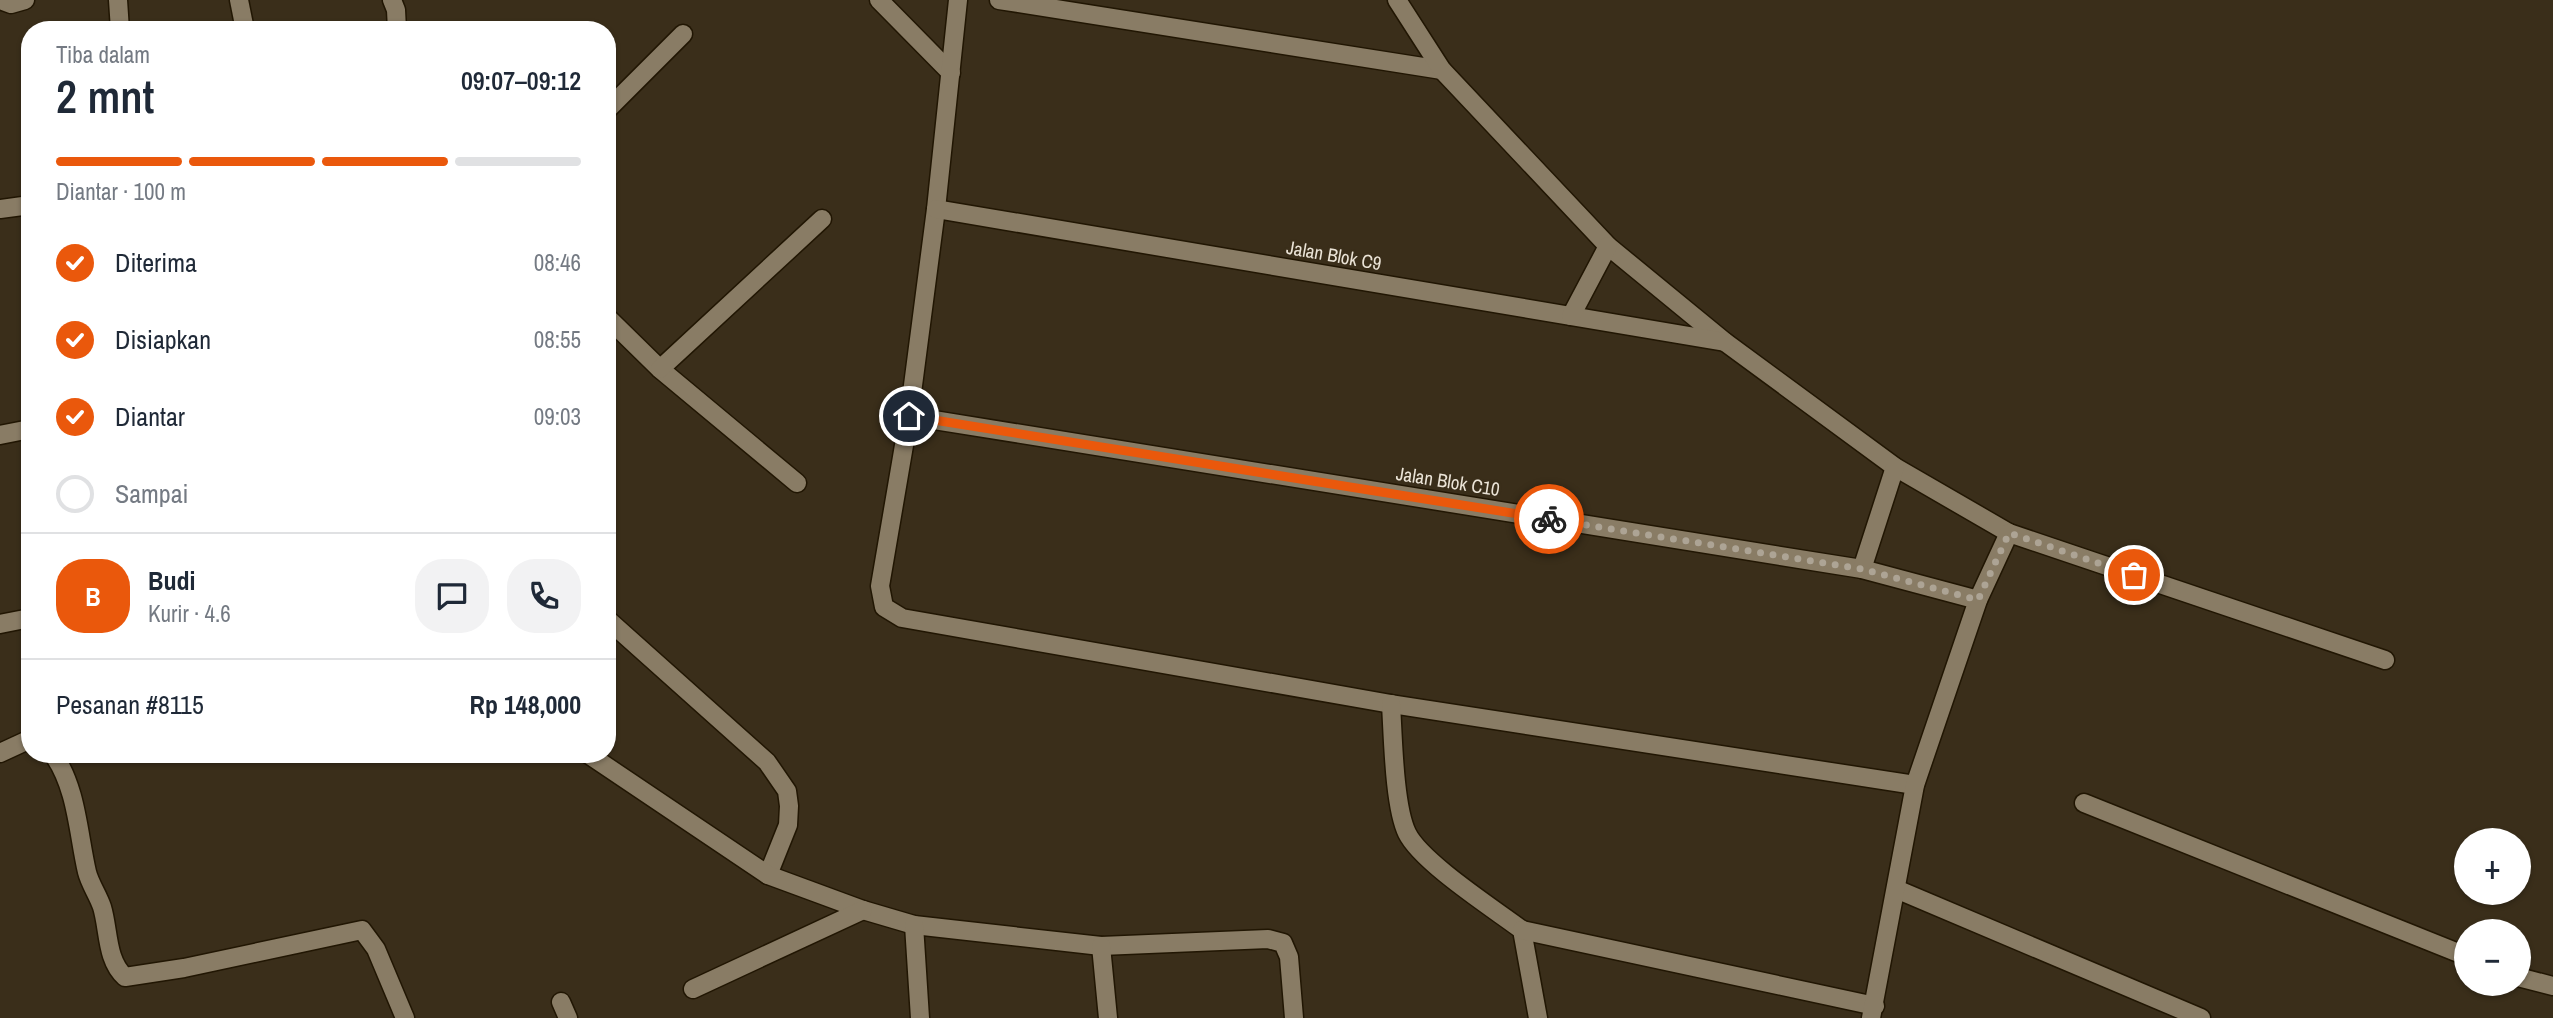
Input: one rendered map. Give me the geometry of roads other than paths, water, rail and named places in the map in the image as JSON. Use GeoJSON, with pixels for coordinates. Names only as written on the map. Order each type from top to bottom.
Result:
{"type":"FeatureCollection","features":[{"type":"Feature","properties":{"kind":"street"},"geometry":{"type":"LineString","coordinates":[[0,1],[10,4],[25,0]]}},
{"type":"Feature","properties":{"kind":"street"},"geometry":{"type":"LineString","coordinates":[[118,0],[119,21]]}},
{"type":"Feature","properties":{"kind":"street"},"geometry":{"type":"LineString","coordinates":[[239,0],[243,21]]}},
{"type":"Feature","properties":{"kind":"street"},"geometry":{"type":"LineString","coordinates":[[879,0],[951,73]]}},
{"type":"Feature","properties":{"kind":"street"},"geometry":{"type":"LineString","coordinates":[[958,0],[936,209],[909,416],[880,586],[884,607],[902,618],[1391,704],[1915,785]]}},
{"type":"Feature","properties":{"kind":"street"},"geometry":{"type":"LineString","coordinates":[[999,0],[1442,70]]}},
{"type":"Feature","properties":{"kind":"street"},"geometry":{"type":"LineString","coordinates":[[1397,0],[1442,70],[1608,246],[1725,342],[1895,467],[2009,533],[2385,660]]}},
{"type":"Feature","properties":{"kind":"street"},"geometry":{"type":"LineString","coordinates":[[397,3],[397,21]]}},
{"type":"Feature","properties":{"kind":"street"},"geometry":{"type":"LineString","coordinates":[[616,101],[683,34]]}},
{"type":"Feature","properties":{"kind":"street"},"geometry":{"type":"LineString","coordinates":[[0,209],[21,206]]}},
{"type":"Feature","properties":{"kind":"street","name":"Jalan Blok C9"},"geometry":{"type":"LineString","coordinates":[[936,209],[1725,342]]}},
{"type":"Feature","properties":{"kind":"street"},"geometry":{"type":"LineString","coordinates":[[660,369],[822,219]]}},
{"type":"Feature","properties":{"kind":"street"},"geometry":{"type":"LineString","coordinates":[[1571,316],[1608,246]]}},
{"type":"Feature","properties":{"kind":"street"},"geometry":{"type":"LineString","coordinates":[[616,326],[660,369],[797,483]]}},
{"type":"Feature","properties":{"kind":"street","name":"Jalan Blok C10"},"geometry":{"type":"LineString","coordinates":[[909,416],[1862,569],[1978,600]]}},
{"type":"Feature","properties":{"kind":"street"},"geometry":{"type":"LineString","coordinates":[[0,435],[21,431]]}},
{"type":"Feature","properties":{"kind":"street"},"geometry":{"type":"LineString","coordinates":[[1862,569],[1895,467]]}},
{"type":"Feature","properties":{"kind":"street"},"geometry":{"type":"LineString","coordinates":[[1391,704],[1399,802],[1406,832],[1421,853],[1522,930],[1873,1012],[1915,785],[1978,600],[2009,533]]}},
{"type":"Feature","properties":{"kind":"street"},"geometry":{"type":"LineString","coordinates":[[0,624],[21,620]]}},
{"type":"Feature","properties":{"kind":"street"},"geometry":{"type":"LineString","coordinates":[[616,628],[767,762],[787,791],[788,825],[768,875]]}},
{"type":"Feature","properties":{"kind":"street"},"geometry":{"type":"LineString","coordinates":[[0,753],[21,743]]}},
{"type":"Feature","properties":{"kind":"street"},"geometry":{"type":"LineString","coordinates":[[60,763],[64,769],[79,823],[88,875],[102,906],[113,959],[125,977],[184,968],[362,930],[376,949],[405,1018]]}},
{"type":"Feature","properties":{"kind":"street"},"geometry":{"type":"LineString","coordinates":[[601,763],[768,875],[863,910],[914,925],[1101,946],[1268,939],[1283,943],[1289,957],[1294,1018]]}},
{"type":"Feature","properties":{"kind":"street"},"geometry":{"type":"LineString","coordinates":[[2084,803],[2454,951]]}},
{"type":"Feature","properties":{"kind":"street"},"geometry":{"type":"LineString","coordinates":[[1896,889],[2200,1018]]}},
{"type":"Feature","properties":{"kind":"street"},"geometry":{"type":"LineString","coordinates":[[694,989],[863,910]]}},
{"type":"Feature","properties":{"kind":"street"},"geometry":{"type":"LineString","coordinates":[[914,925],[920,1018]]}},
{"type":"Feature","properties":{"kind":"street"},"geometry":{"type":"LineString","coordinates":[[1522,930],[1538,1018]]}},
{"type":"Feature","properties":{"kind":"street"},"geometry":{"type":"LineString","coordinates":[[1101,946],[1108,1018]]}},
{"type":"Feature","properties":{"kind":"street"},"geometry":{"type":"LineString","coordinates":[[2531,980],[2553,986]]}}]}
